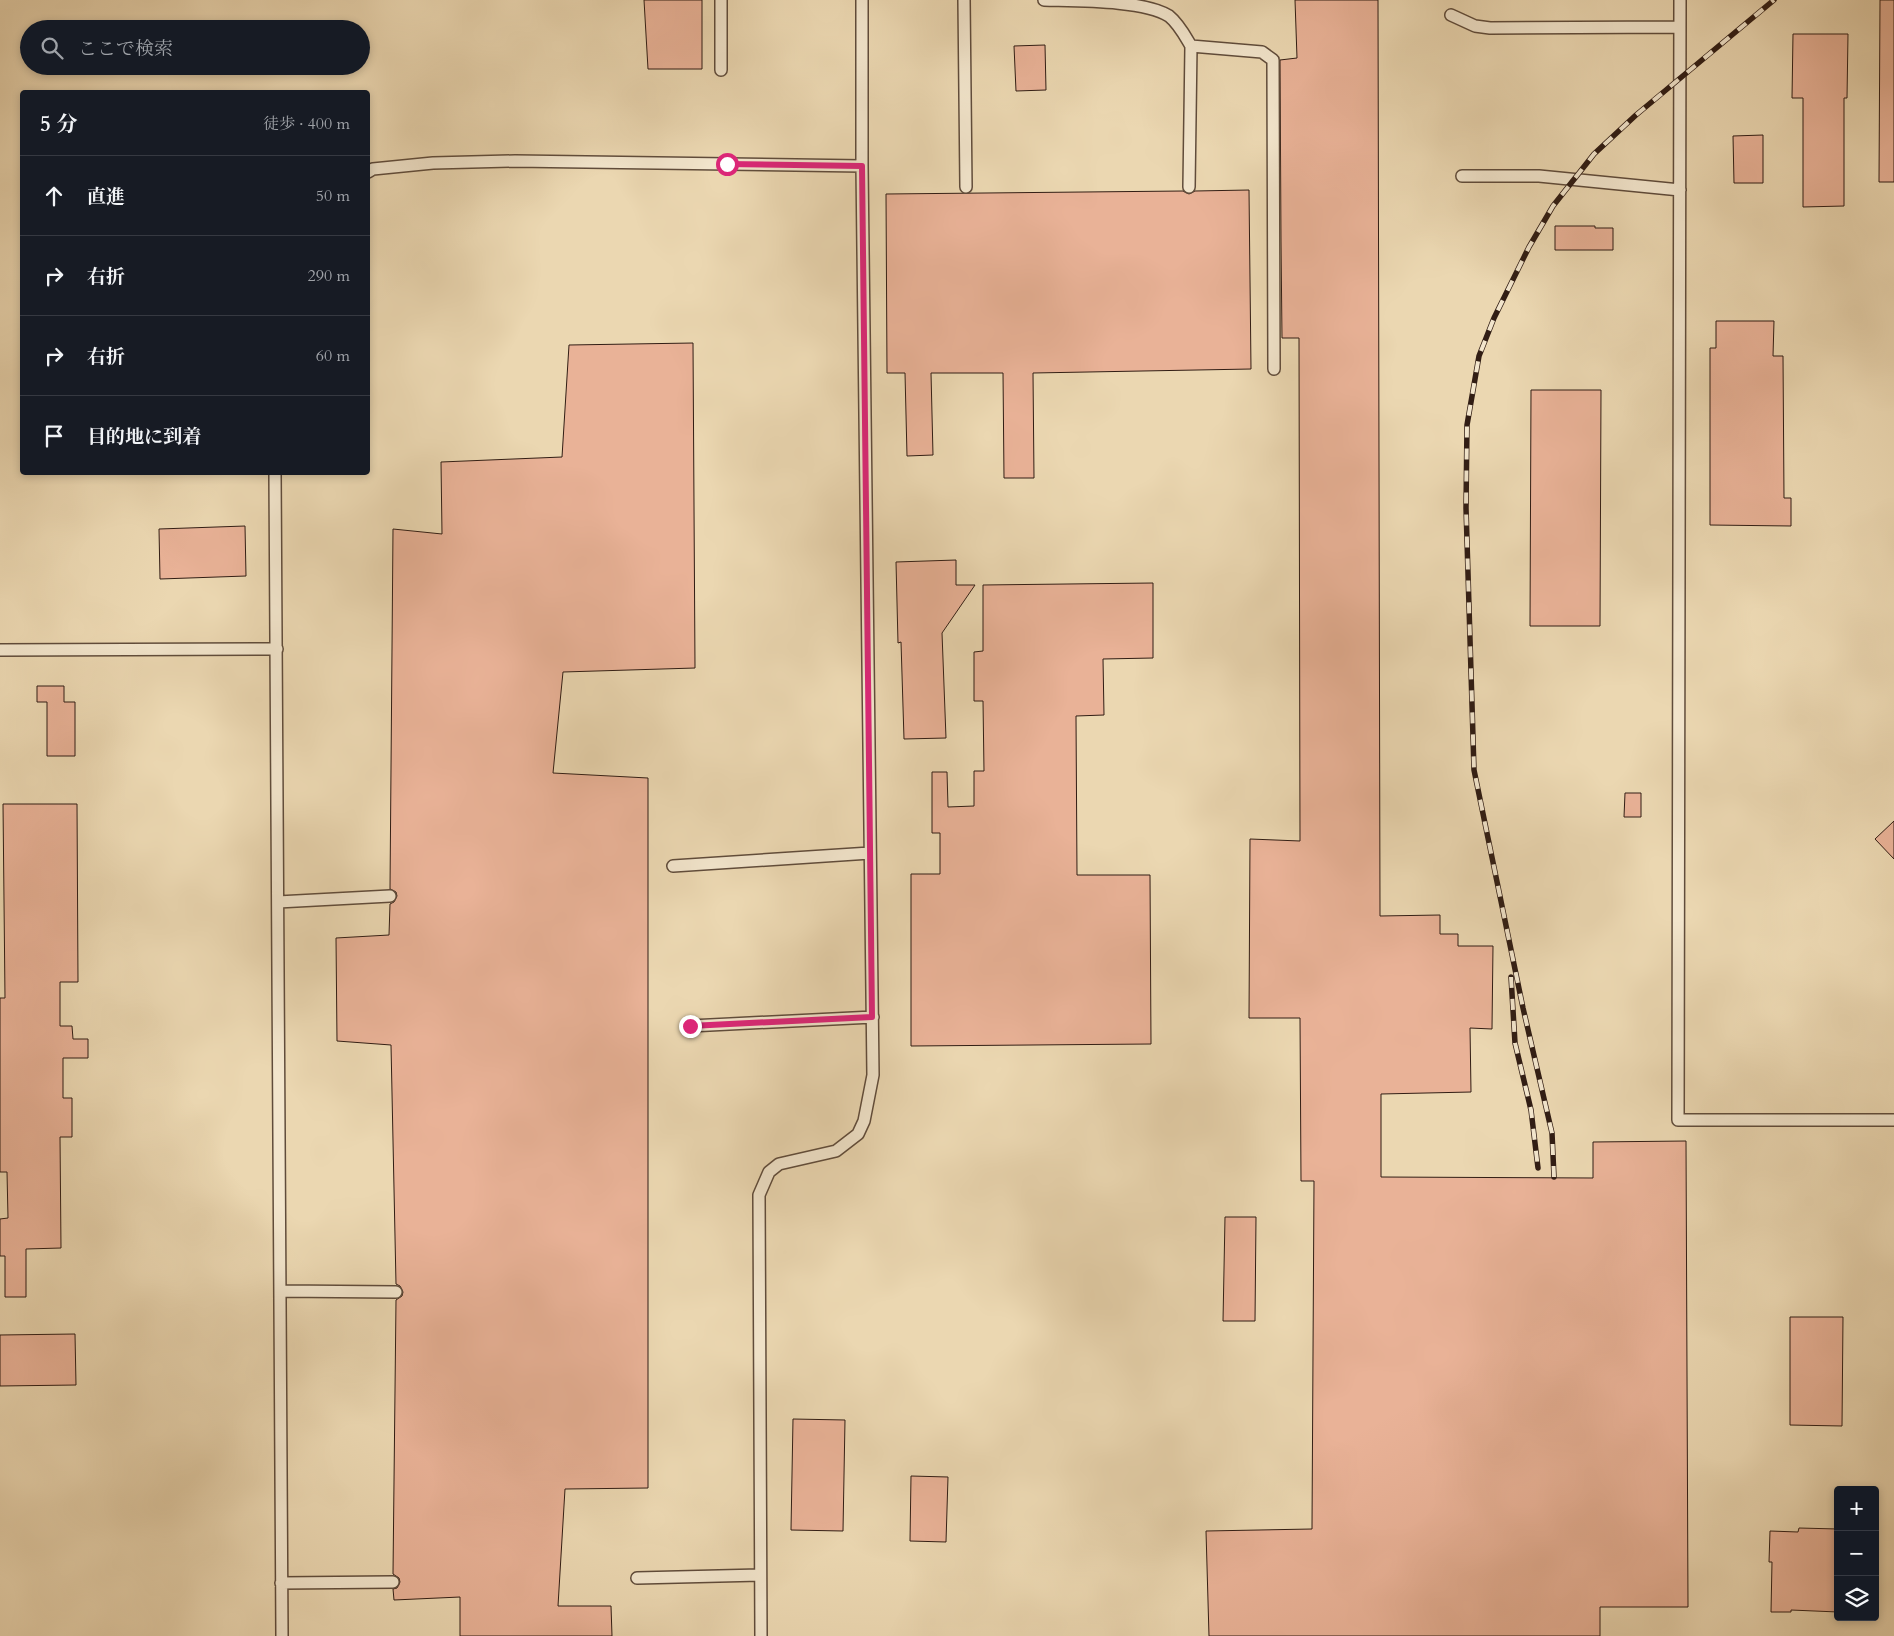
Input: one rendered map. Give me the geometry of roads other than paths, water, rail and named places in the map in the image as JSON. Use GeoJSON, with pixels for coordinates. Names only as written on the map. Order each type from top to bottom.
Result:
{"type":"FeatureCollection","features":[{"type":"Feature","properties":{"kind":"lane"},"geometry":{"type":"LineString","coordinates":[[721,0],[721,70]]}},
{"type":"Feature","properties":{"kind":"lane"},"geometry":{"type":"LineString","coordinates":[[761,1636],[759,1195],[770,1172],[779,1164],[836,1152],[858,1134],[864,1121],[873,1075],[862,166],[862,0]]}},
{"type":"Feature","properties":{"kind":"lane"},"geometry":{"type":"LineString","coordinates":[[964,0],[966,187]]}},
{"type":"Feature","properties":{"kind":"lane"},"geometry":{"type":"LineString","coordinates":[[1044,0],[1137,4],[1168,15],[1180,27],[1191,46],[1189,187]]}},
{"type":"Feature","properties":{"kind":"lane"},"geometry":{"type":"LineString","coordinates":[[1680,0],[1678,1120],[1894,1120]]}},
{"type":"Feature","properties":{"kind":"lane"},"geometry":{"type":"LineString","coordinates":[[1451,15],[1474,26],[1490,28],[1680,27]]}},
{"type":"Feature","properties":{"kind":"lane"},"geometry":{"type":"LineString","coordinates":[[1191,46],[1262,52],[1273,60],[1274,369]]}},
{"type":"Feature","properties":{"kind":"lane"},"geometry":{"type":"LineString","coordinates":[[370,170],[433,164],[514,161],[862,166]]}},
{"type":"Feature","properties":{"kind":"lane"},"geometry":{"type":"LineString","coordinates":[[1462,176],[1539,176],[1680,190]]}},
{"type":"Feature","properties":{"kind":"lane"},"geometry":{"type":"LineString","coordinates":[[275,475],[282,1636]]}},
{"type":"Feature","properties":{"kind":"lane"},"geometry":{"type":"LineString","coordinates":[[0,650],[277,649]]}},
{"type":"Feature","properties":{"kind":"lane"},"geometry":{"type":"LineString","coordinates":[[673,866],[870,853]]}},
{"type":"Feature","properties":{"kind":"lane"},"geometry":{"type":"LineString","coordinates":[[278,902],[390,896]]}},
{"type":"Feature","properties":{"kind":"lane"},"geometry":{"type":"LineString","coordinates":[[690,1026],[872,1017]]}},
{"type":"Feature","properties":{"kind":"lane"},"geometry":{"type":"LineString","coordinates":[[280,1291],[396,1292]]}},
{"type":"Feature","properties":{"kind":"lane"},"geometry":{"type":"LineString","coordinates":[[637,1578],[760,1575]]}},
{"type":"Feature","properties":{"kind":"lane"},"geometry":{"type":"LineString","coordinates":[[282,1583],[393,1582]]}},
{"type":"Feature","properties":{"kind":"railway"},"geometry":{"type":"LineString","coordinates":[[1554,1177],[1552,1133],[1523,1008],[1474,770],[1466,508],[1467,425],[1479,356],[1494,318],[1529,247],[1553,206],[1594,154],[1636,115],[1774,0]]}},
{"type":"Feature","properties":{"kind":"railway"},"geometry":{"type":"LineString","coordinates":[[1511,977],[1515,1043],[1531,1110],[1538,1168]]}}]}
